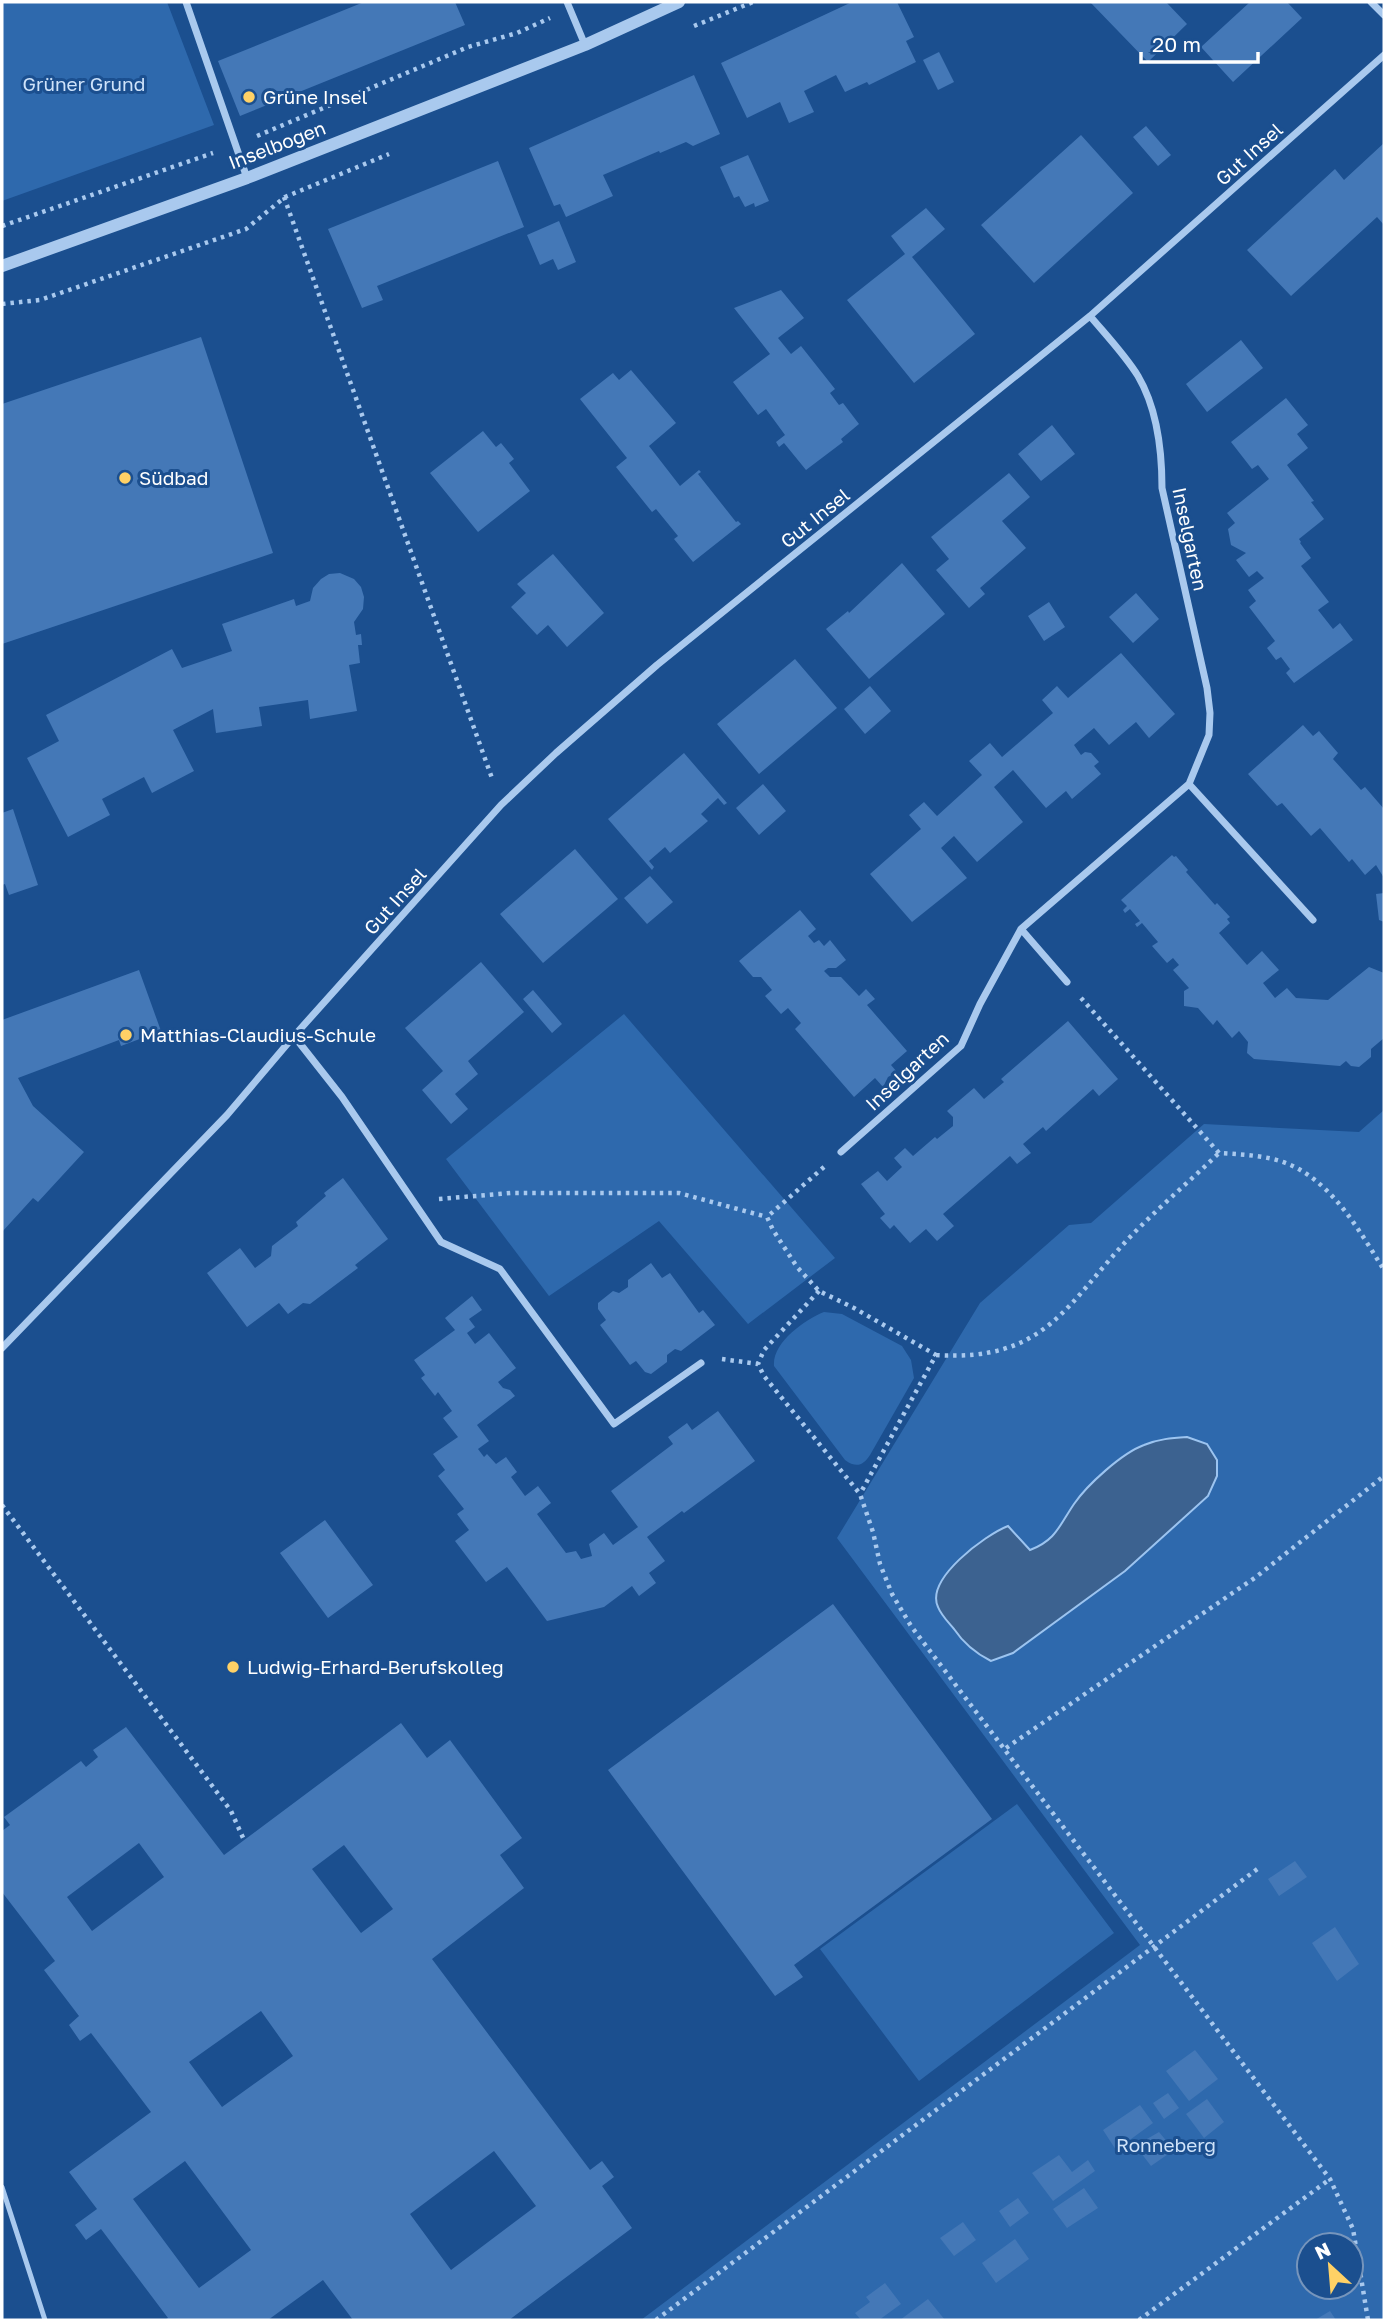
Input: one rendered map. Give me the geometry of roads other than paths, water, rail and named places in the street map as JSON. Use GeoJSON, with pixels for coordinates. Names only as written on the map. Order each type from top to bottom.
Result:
{"type":"FeatureCollection","features":[{"type":"Feature","properties":{"kind":"street"},"geometry":{"type":"LineString","coordinates":[[186,2],[247,178]]}},
{"type":"Feature","properties":{"kind":"street","name":"Inselbogen"},"geometry":{"type":"LineString","coordinates":[[2,266],[247,178],[585,45],[679,2]]}},
{"type":"Feature","properties":{"kind":"street"},"geometry":{"type":"LineString","coordinates":[[1371,2],[1384,15]]}},
{"type":"Feature","properties":{"kind":"street"},"geometry":{"type":"LineString","coordinates":[[568,6],[585,45]]}},
{"type":"Feature","properties":{"kind":"street","name":"Gut Insel"},"geometry":{"type":"LineString","coordinates":[[2,1348],[227,1115],[294,1036],[501,805],[556,753],[657,665],[1090,316],[1384,55]]}},
{"type":"Feature","properties":{"kind":"street","name":"Inselgarten"},"geometry":{"type":"LineString","coordinates":[[841,1152],[961,1046],[980,1004],[1021,929],[1189,784],[1209,735],[1207,688],[1162,488],[1162,456],[1151,408],[1138,376],[1090,316]]}},
{"type":"Feature","properties":{"kind":"street"},"geometry":{"type":"LineString","coordinates":[[1189,784],[1313,920]]}},
{"type":"Feature","properties":{"kind":"street"},"geometry":{"type":"LineString","coordinates":[[1021,929],[1067,982]]}},
{"type":"Feature","properties":{"kind":"street"},"geometry":{"type":"LineString","coordinates":[[294,1036],[342,1097],[441,1241],[500,1269],[614,1424],[701,1363]]}},
{"type":"Feature","properties":{"kind":"lane"},"geometry":{"type":"LineString","coordinates":[[2,2187],[45,2320]]}},
{"type":"Feature","properties":{"kind":"place","name":"Grüne Insel"},"geometry":{"type":"Point","coordinates":[249,97]}},
{"type":"Feature","properties":{"kind":"place","name":"Südbad"},"geometry":{"type":"Point","coordinates":[125,478]}},
{"type":"Feature","properties":{"kind":"place","name":"Matthias-Claudius-Schule"},"geometry":{"type":"Point","coordinates":[126,1035]}},
{"type":"Feature","properties":{"kind":"place","name":"Ludwig-Erhard-Berufskolleg"},"geometry":{"type":"Point","coordinates":[233,1667]}},
{"type":"Feature","properties":{"kind":"park label","name":"Grüner Grund"},"geometry":{"type":"Point","coordinates":[84,84]}},
{"type":"Feature","properties":{"kind":"park label","name":"Ronneberg"},"geometry":{"type":"Point","coordinates":[1166,2145]}}]}
